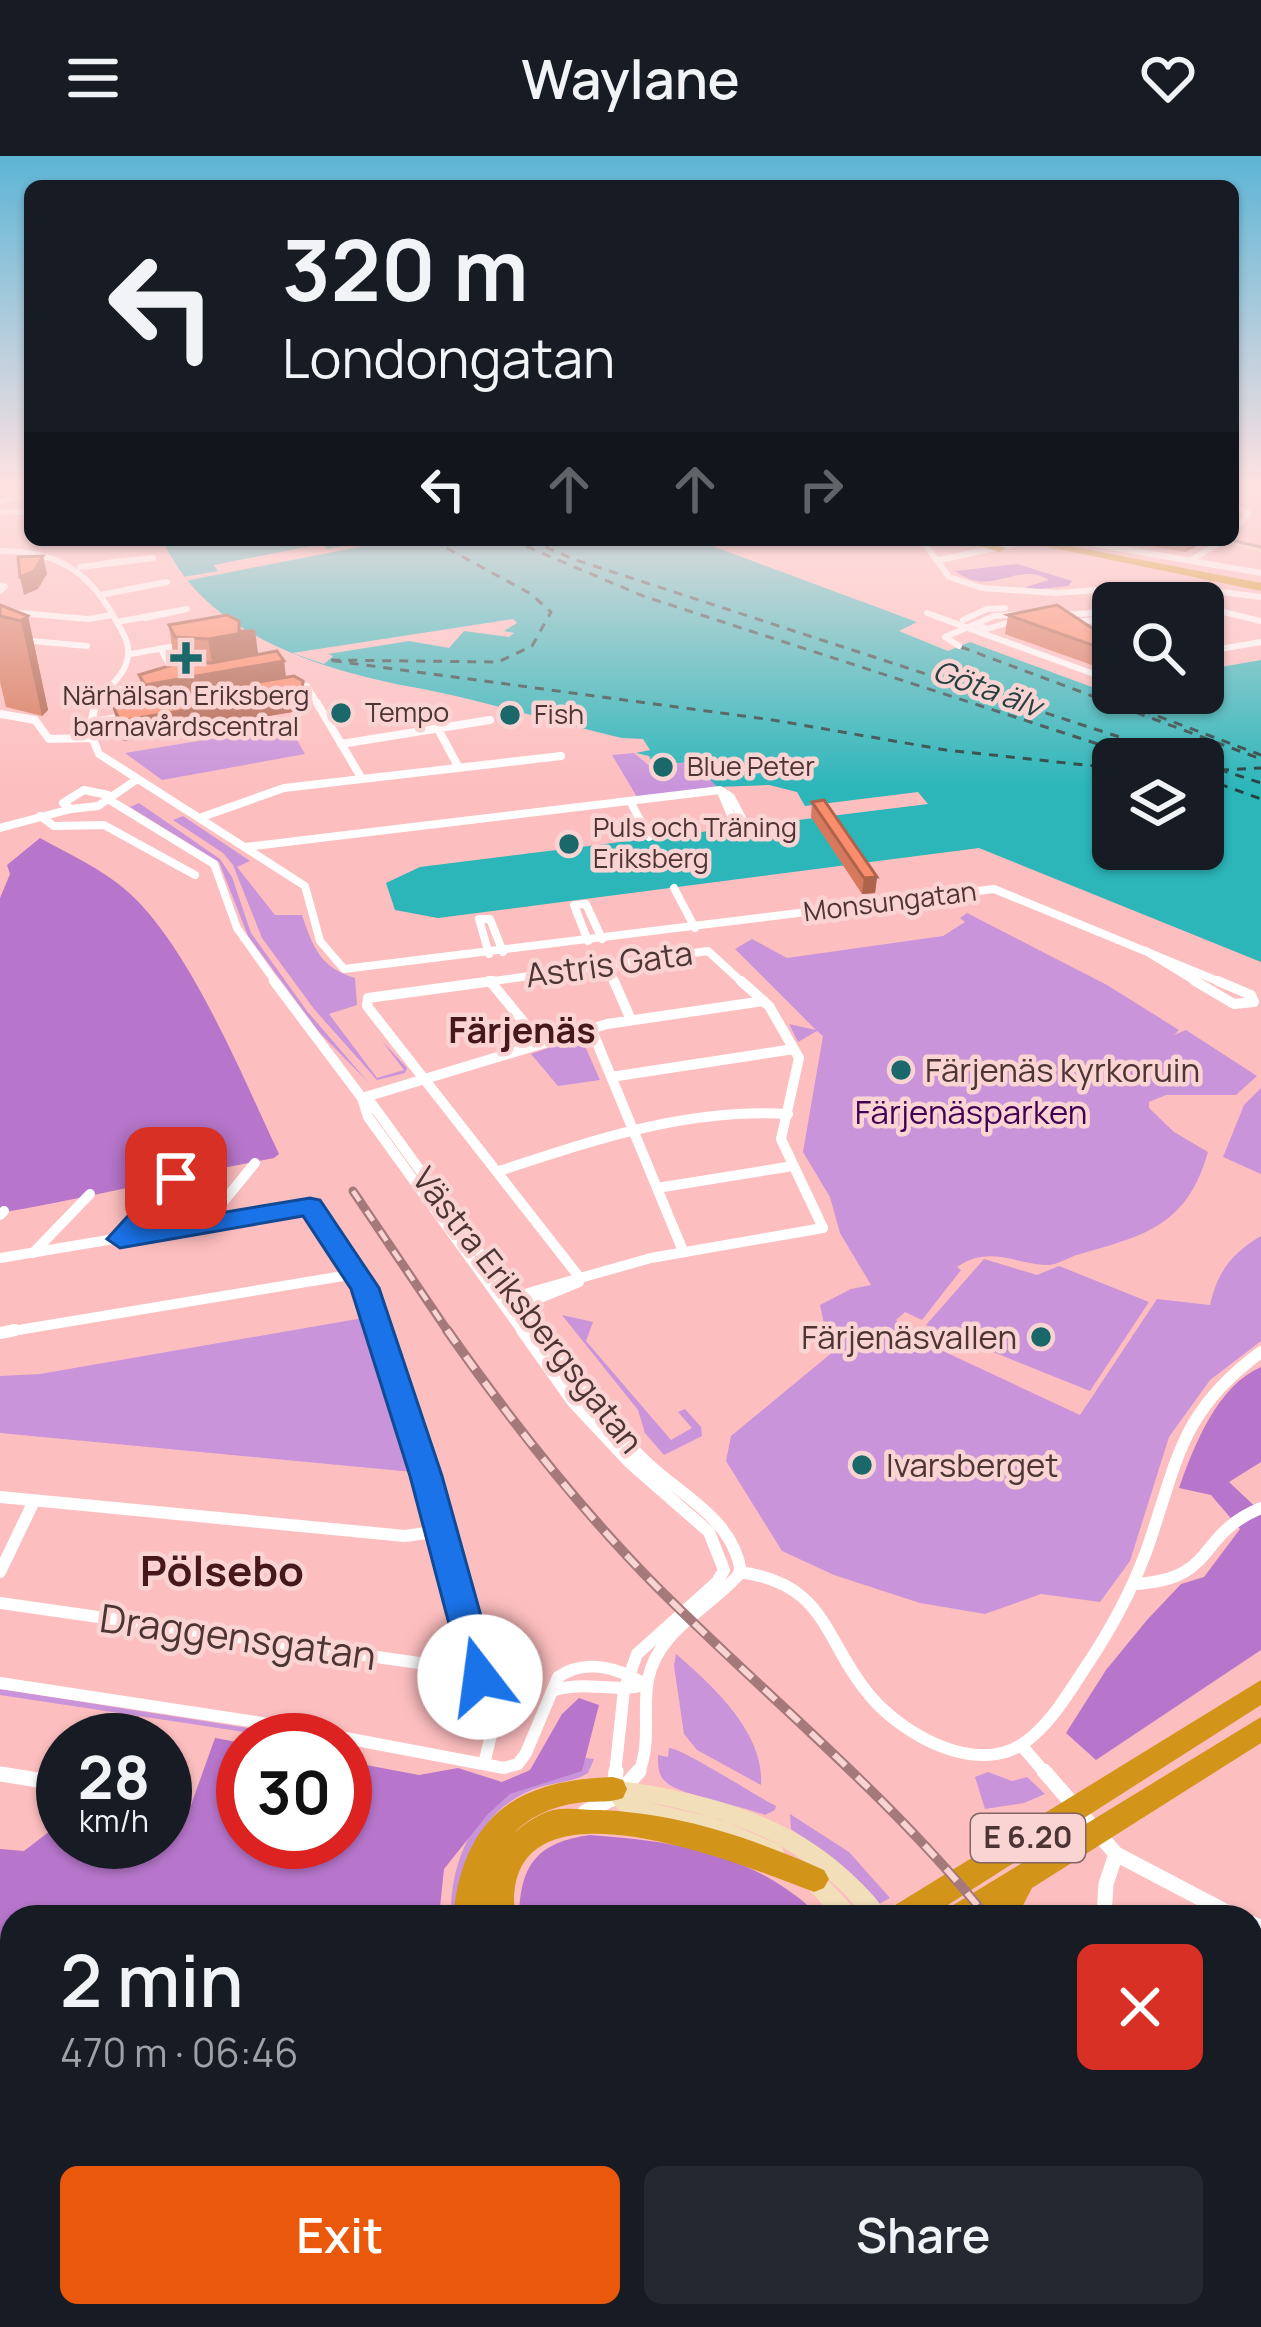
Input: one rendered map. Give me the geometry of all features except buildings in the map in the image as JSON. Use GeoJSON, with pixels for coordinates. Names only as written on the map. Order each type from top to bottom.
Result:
{"type":"FeatureCollection","features":[{"type":"Feature","properties":{"kind":"highway","name":"E 6.20"},"geometry":{"type":"LineString","coordinates":[[921,1905],[1261,1691]]}},
{"type":"Feature","properties":{"kind":"highway","name":"E 6.20"},"geometry":{"type":"LineString","coordinates":[[980,1905],[1261,1729]]}},
{"type":"Feature","properties":{"kind":"highway"},"geometry":{"type":"LineString","coordinates":[[469,1905],[477,1859],[509,1816],[561,1793],[621,1793]]}},
{"type":"Feature","properties":{"kind":"highway"},"geometry":{"type":"LineString","coordinates":[[499,1905],[497,1891],[505,1864],[519,1845],[550,1824],[585,1812]]}},
{"type":"Feature","properties":{"kind":"highway"},"geometry":{"type":"LineString","coordinates":[[550,1824],[597,1822],[704,1836],[752,1850],[814,1879]]}},
{"type":"Feature","properties":{"kind":"highway"},"geometry":{"type":"LineString","coordinates":[[1008,1905],[1023,1878]]}},
{"type":"Feature","properties":{"kind":"street"},"geometry":{"type":"LineString","coordinates":[[93,585],[130,654]]}},
{"type":"Feature","properties":{"kind":"street"},"geometry":{"type":"LineString","coordinates":[[100,595],[143,585]]}},
{"type":"Feature","properties":{"kind":"street"},"geometry":{"type":"LineString","coordinates":[[124,590],[153,585]]}},
{"type":"Feature","properties":{"kind":"street"},"geometry":{"type":"LineString","coordinates":[[979,585],[1056,593],[1163,585]]}},
{"type":"Feature","properties":{"kind":"street"},"geometry":{"type":"LineString","coordinates":[[6,611],[115,619],[187,608],[145,617]]}},
{"type":"Feature","properties":{"kind":"street"},"geometry":{"type":"LineString","coordinates":[[974,625],[992,608],[1092,611]]}},
{"type":"Feature","properties":{"kind":"street"},"geometry":{"type":"LineString","coordinates":[[1224,611],[1261,622]]}},
{"type":"Feature","properties":{"kind":"street"},"geometry":{"type":"LineString","coordinates":[[1224,612],[1261,622]]}},
{"type":"Feature","properties":{"kind":"street"},"geometry":{"type":"LineString","coordinates":[[927,613],[974,625],[1092,674]]}},
{"type":"Feature","properties":{"kind":"street"},"geometry":{"type":"LineString","coordinates":[[974,625],[1010,616],[1092,613]]}},
{"type":"Feature","properties":{"kind":"street"},"geometry":{"type":"LineString","coordinates":[[959,646],[945,637],[1001,614],[1084,624],[1092,621]]}},
{"type":"Feature","properties":{"kind":"street"},"geometry":{"type":"LineString","coordinates":[[974,625],[1042,616]]}},
{"type":"Feature","properties":{"kind":"street"},"geometry":{"type":"LineString","coordinates":[[0,638],[87,646]]}},
{"type":"Feature","properties":{"kind":"street"},"geometry":{"type":"LineString","coordinates":[[0,714],[35,720],[49,739],[90,738],[88,710],[130,654],[204,640]]}},
{"type":"Feature","properties":{"kind":"street"},"geometry":{"type":"LineString","coordinates":[[1224,648],[1261,642]]}},
{"type":"Feature","properties":{"kind":"street"},"geometry":{"type":"LineString","coordinates":[[161,649],[172,672]]}},
{"type":"Feature","properties":{"kind":"street"},"geometry":{"type":"LineString","coordinates":[[104,691],[155,685],[172,672],[184,673]]}},
{"type":"Feature","properties":{"kind":"street"},"geometry":{"type":"LineString","coordinates":[[286,690],[307,686],[362,779]]}},
{"type":"Feature","properties":{"kind":"street"},"geometry":{"type":"LineString","coordinates":[[86,723],[141,715]]}},
{"type":"Feature","properties":{"kind":"street"},"geometry":{"type":"LineString","coordinates":[[341,744],[490,720]]}},
{"type":"Feature","properties":{"kind":"street"},"geometry":{"type":"LineString","coordinates":[[438,729],[459,768]]}},
{"type":"Feature","properties":{"kind":"street","name":"Monsungatan"},"geometry":{"type":"LineString","coordinates":[[90,738],[99,754],[136,780],[202,817],[305,886],[320,941],[339,967],[361,970],[989,889],[1025,900],[1251,995],[1254,1002],[1234,1004],[1146,951]]}},
{"type":"Feature","properties":{"kind":"street"},"geometry":{"type":"LineString","coordinates":[[202,817],[284,788],[561,756]]}},
{"type":"Feature","properties":{"kind":"street"},"geometry":{"type":"LineString","coordinates":[[0,828],[67,806],[98,806],[106,795],[136,780]]}},
{"type":"Feature","properties":{"kind":"street"},"geometry":{"type":"LineString","coordinates":[[246,847],[719,790],[722,794]]}},
{"type":"Feature","properties":{"kind":"street"},"geometry":{"type":"LineString","coordinates":[[67,806],[79,792],[106,795]]}},
{"type":"Feature","properties":{"kind":"street","name":"Västra Eriksbergsgatan"},"geometry":{"type":"LineString","coordinates":[[106,795],[214,864],[243,937],[362,1098],[372,1104],[598,1431],[709,1532],[724,1570]]}},
{"type":"Feature","properties":{"kind":"street"},"geometry":{"type":"LineString","coordinates":[[630,801],[649,837]]}},
{"type":"Feature","properties":{"kind":"street","name":"Västra Eriksbergsgatan"},"geometry":{"type":"LineString","coordinates":[[98,806],[142,817]]}},
{"type":"Feature","properties":{"kind":"street"},"geometry":{"type":"LineString","coordinates":[[42,815],[54,826],[78,821],[104,824],[195,875]]}},
{"type":"Feature","properties":{"kind":"street"},"geometry":{"type":"LineString","coordinates":[[674,888],[695,928]]}},
{"type":"Feature","properties":{"kind":"street"},"geometry":{"type":"LineString","coordinates":[[588,941],[576,904],[586,904],[602,939]]}},
{"type":"Feature","properties":{"kind":"street"},"geometry":{"type":"LineString","coordinates":[[489,954],[479,920],[490,919],[503,952]]}},
{"type":"Feature","properties":{"kind":"street","name":"Astris Gata"},"geometry":{"type":"LineString","coordinates":[[581,1280],[368,1006],[368,998],[708,951],[764,1000],[794,1049]]}},
{"type":"Feature","properties":{"kind":"street"},"geometry":{"type":"LineString","coordinates":[[607,964],[632,1020]]}},
{"type":"Feature","properties":{"kind":"street"},"geometry":{"type":"LineString","coordinates":[[489,980],[540,1042]]}},
{"type":"Feature","properties":{"kind":"street"},"geometry":{"type":"LineString","coordinates":[[362,1098],[591,1028],[764,1000]]}},
{"type":"Feature","properties":{"kind":"street"},"geometry":{"type":"LineString","coordinates":[[591,1028],[683,1251]]}},
{"type":"Feature","properties":{"kind":"street"},"geometry":{"type":"LineString","coordinates":[[510,1304],[683,1251],[823,1228],[781,1139],[800,1065],[794,1049],[611,1076]]}},
{"type":"Feature","properties":{"kind":"street"},"geometry":{"type":"LineString","coordinates":[[499,1171],[632,1129],[760,1111],[788,1114]]}},
{"type":"Feature","properties":{"kind":"street"},"geometry":{"type":"LineString","coordinates":[[204,1225],[255,1163]]}},
{"type":"Feature","properties":{"kind":"street"},"geometry":{"type":"LineString","coordinates":[[657,1189],[793,1166]]}},
{"type":"Feature","properties":{"kind":"street"},"geometry":{"type":"LineString","coordinates":[[120,1239],[176,1178]]}},
{"type":"Feature","properties":{"kind":"street"},"geometry":{"type":"LineString","coordinates":[[32,1253],[90,1194]]}},
{"type":"Feature","properties":{"kind":"street"},"geometry":{"type":"LineString","coordinates":[[0,1258],[310,1206],[377,1316],[476,1663],[490,1726],[484,1764]]}},
{"type":"Feature","properties":{"kind":"street"},"geometry":{"type":"LineString","coordinates":[[0,1334],[355,1274]]}},
{"type":"Feature","properties":{"kind":"street","name":"Västra Eriksbergsgatan"},"geometry":{"type":"LineString","coordinates":[[510,1304],[666,1481],[718,1524],[736,1550],[741,1572]]}},
{"type":"Feature","properties":{"kind":"street"},"geometry":{"type":"LineString","coordinates":[[715,1592],[724,1570],[792,1588],[811,1602],[872,1698],[931,1742],[972,1754],[1010,1751],[1069,1692],[1134,1584],[1181,1437],[1230,1374],[1261,1352]]}},
{"type":"Feature","properties":{"kind":"street"},"geometry":{"type":"LineString","coordinates":[[0,1497],[405,1536],[441,1531]]}},
{"type":"Feature","properties":{"kind":"street"},"geometry":{"type":"LineString","coordinates":[[0,1572],[34,1501]]}},
{"type":"Feature","properties":{"kind":"street"},"geometry":{"type":"LineString","coordinates":[[1134,1584],[1173,1582],[1194,1574],[1228,1522],[1261,1508]]}},
{"type":"Feature","properties":{"kind":"street"},"geometry":{"type":"LineString","coordinates":[[621,1793],[625,1682],[657,1640],[741,1572]]}},
{"type":"Feature","properties":{"kind":"street","name":"Draggensgatan"},"geometry":{"type":"LineString","coordinates":[[0,1603],[440,1666],[476,1663]]}},
{"type":"Feature","properties":{"kind":"street"},"geometry":{"type":"LineString","coordinates":[[585,1812],[621,1793],[641,1770],[646,1684],[657,1640]]}},
{"type":"Feature","properties":{"kind":"street"},"geometry":{"type":"LineString","coordinates":[[0,1683],[282,1726],[504,1768],[518,1764],[552,1691],[585,1682],[646,1684]]}},
{"type":"Feature","properties":{"kind":"street"},"geometry":{"type":"LineString","coordinates":[[1021,1745],[1116,1854],[1213,1905]]}},
{"type":"Feature","properties":{"kind":"street"},"geometry":{"type":"LineString","coordinates":[[641,1770],[680,1799]]}},
{"type":"Feature","properties":{"kind":"street"},"geometry":{"type":"LineString","coordinates":[[0,1774],[36,1780]]}},
{"type":"Feature","properties":{"kind":"street"},"geometry":{"type":"LineString","coordinates":[[621,1793],[724,1809],[772,1828],[837,1874],[866,1905]]}},
{"type":"Feature","properties":{"kind":"street"},"geometry":{"type":"LineString","coordinates":[[621,1793],[641,1811],[748,1838],[814,1879],[837,1905]]}},
{"type":"Feature","properties":{"kind":"street"},"geometry":{"type":"LineString","coordinates":[[1105,1905],[1116,1854]]}},
{"type":"Feature","properties":{"kind":"green space"},"geometry":{"type":"Polygon","coordinates":[[[289,726],[305,754],[162,780],[125,753],[289,726]]]}},
{"type":"Feature","properties":{"kind":"green space"},"geometry":{"type":"Polygon","coordinates":[[[634,753],[651,767],[714,759],[719,767],[703,768],[717,787],[637,797],[612,755],[634,753]]]}},
{"type":"Feature","properties":{"kind":"green space"},"geometry":{"type":"Polygon","coordinates":[[[139,803],[220,859],[232,877],[251,933],[307,1011],[368,1082],[319,1032],[248,936],[219,862],[130,807],[139,803]]]}},
{"type":"Feature","properties":{"kind":"green space"},"geometry":{"type":"Polygon","coordinates":[[[183,816],[250,861],[237,867],[275,915],[302,915],[320,955],[334,969],[355,978],[357,1005],[329,1014],[377,1078],[404,1070],[382,1041],[407,1068],[405,1073],[377,1080],[314,1009],[262,938],[233,865],[223,853],[173,820],[183,816]]]}},
{"type":"Feature","properties":{"kind":"green space","name":"Färjenäsparken"},"geometry":{"type":"Polygon","coordinates":[[[967,913],[1107,985],[1179,1030],[1174,1035],[1186,1030],[1257,1076],[1236,1095],[1166,1095],[1149,1102],[1149,1108],[1174,1132],[1208,1152],[1189,1196],[1161,1223],[1054,1264],[990,1256],[968,1261],[957,1267],[961,1270],[922,1320],[905,1312],[896,1320],[915,1338],[1080,1415],[1157,1299],[1210,1305],[1227,1264],[1261,1236],[1261,1341],[1210,1380],[1169,1437],[1130,1561],[1100,1602],[1041,1594],[985,1614],[920,1603],[834,1575],[782,1551],[726,1461],[731,1436],[834,1351],[836,1339],[824,1324],[820,1305],[871,1285],[840,1233],[830,1197],[803,1152],[823,1036],[817,1031],[798,1042],[789,1024],[816,1030],[735,949],[752,939],[787,958],[943,936],[965,922],[960,918],[967,913]]]}},
{"type":"Feature","properties":{"kind":"green space"},"geometry":{"type":"Polygon","coordinates":[[[581,1037],[600,1080],[558,1086],[531,1054],[581,1037]]]}},
{"type":"Feature","properties":{"kind":"green space"},"geometry":{"type":"Polygon","coordinates":[[[1261,1088],[1261,1174],[1223,1157],[1244,1105],[1261,1088]]]}},
{"type":"Feature","properties":{"kind":"green space","name":"Färjenäsvallen"},"geometry":{"type":"Polygon","coordinates":[[[984,1259],[1037,1275],[1059,1266],[1149,1302],[1090,1391],[926,1325],[984,1259]]]}},
{"type":"Feature","properties":{"kind":"green space"},"geometry":{"type":"Polygon","coordinates":[[[562,1315],[593,1322],[586,1341],[671,1440],[692,1428],[678,1412],[685,1409],[701,1427],[702,1436],[664,1455],[645,1433],[638,1410],[562,1315]]]}},
{"type":"Feature","properties":{"kind":"green space"},"geometry":{"type":"Polygon","coordinates":[[[369,1317],[413,1472],[0,1433],[0,1376],[40,1374],[369,1317]]]}},
{"type":"Feature","properties":{"kind":"green space"},"geometry":{"type":"Polygon","coordinates":[[[676,1654],[734,1712],[754,1747],[761,1785],[697,1750],[684,1734],[676,1654]]]}},
{"type":"Feature","properties":{"kind":"green space"},"geometry":{"type":"Polygon","coordinates":[[[0,1689],[153,1713],[119,1713],[0,1695],[0,1689]]]}},
{"type":"Feature","properties":{"kind":"green space"},"geometry":{"type":"Polygon","coordinates":[[[192,1719],[216,1723],[216,1728],[192,1724],[192,1719]]]}},
{"type":"Feature","properties":{"kind":"green space"},"geometry":{"type":"Polygon","coordinates":[[[669,1748],[776,1806],[775,1810],[765,1815],[674,1787],[658,1767],[658,1755],[668,1757],[669,1748]]]}},
{"type":"Feature","properties":{"kind":"green space"},"geometry":{"type":"Polygon","coordinates":[[[585,1758],[594,1759],[588,1773],[534,1789],[499,1811],[476,1841],[458,1905],[452,1905],[464,1848],[494,1805],[517,1790],[581,1771],[585,1758]]]}},
{"type":"Feature","properties":{"kind":"green space"},"geometry":{"type":"Polygon","coordinates":[[[988,1772],[1012,1781],[1027,1777],[1045,1794],[1024,1803],[985,1809],[975,1777],[988,1772]]]}},
{"type":"Feature","properties":{"kind":"green space"},"geometry":{"type":"Polygon","coordinates":[[[790,1814],[849,1852],[890,1898],[877,1905],[822,1850],[791,1829],[790,1814]]]}},
{"type":"Feature","properties":{"kind":"shaded area"},"geometry":{"type":"Polygon","coordinates":[[[1032,585],[1069,585],[1029,590],[1026,587],[1032,585]]]}},
{"type":"Feature","properties":{"kind":"shaded area"},"geometry":{"type":"Polygon","coordinates":[[[40,838],[127,891],[172,944],[231,1052],[279,1154],[274,1158],[0,1213],[0,898],[10,874],[7,865],[40,838]]]}},
{"type":"Feature","properties":{"kind":"shaded area"},"geometry":{"type":"Polygon","coordinates":[[[1261,1367],[1261,1462],[1229,1482],[1261,1512],[1261,1650],[1096,1760],[1066,1733],[1106,1670],[1147,1620],[1181,1584],[1204,1577],[1240,1529],[1211,1495],[1179,1488],[1200,1436],[1220,1403],[1245,1376],[1261,1367]]]}},
{"type":"Feature","properties":{"kind":"shaded area"},"geometry":{"type":"Polygon","coordinates":[[[579,1698],[599,1705],[582,1771],[510,1794],[488,1814],[444,1869],[440,1905],[0,1905],[0,1849],[24,1851],[36,1842],[36,1869],[192,1869],[192,1802],[215,1738],[216,1869],[372,1869],[372,1766],[419,1775],[458,1768],[502,1782],[530,1770],[562,1714],[579,1698]]]}},
{"type":"Feature","properties":{"kind":"shaded area"},"geometry":{"type":"Polygon","coordinates":[[[590,1835],[651,1841],[708,1853],[762,1874],[807,1905],[520,1905],[523,1883],[535,1859],[572,1838],[590,1835]]]}},
{"type":"Feature","properties":{"kind":"water","name":"Göta älv"},"geometry":{"type":"Polygon","coordinates":[[[192,585],[818,585],[917,622],[899,631],[948,651],[970,642],[1092,687],[1092,714],[1224,714],[1224,666],[1261,660],[1261,962],[979,848],[438,918],[395,910],[386,883],[420,867],[928,804],[918,792],[805,806],[797,792],[769,785],[717,787],[701,769],[718,767],[714,759],[654,766],[649,756],[636,753],[650,750],[643,739],[622,738],[340,670],[268,642],[235,623],[192,585]]]}},
{"type":"Feature","properties":{"kind":"pier"},"geometry":{"type":"Polygon","coordinates":[[[513,619],[517,623],[504,631],[514,633],[509,637],[464,631],[449,648],[409,641],[328,654],[333,656],[324,664],[292,653],[513,619]]]}},
{"type":"Feature","properties":{"kind":"ferry route"},"geometry":{"type":"LineString","coordinates":[[515,585],[551,612],[532,646],[498,662],[328,660],[773,720],[946,750],[1092,766]]}},
{"type":"Feature","properties":{"kind":"ferry route"},"geometry":{"type":"LineString","coordinates":[[618,585],[1092,742]]}},
{"type":"Feature","properties":{"kind":"ferry route"},"geometry":{"type":"LineString","coordinates":[[654,585],[1123,738]]}},
{"type":"Feature","properties":{"kind":"ferry route"},"geometry":{"type":"LineString","coordinates":[[961,647],[1261,759]]}},
{"type":"Feature","properties":{"kind":"ferry route"},"geometry":{"type":"LineString","coordinates":[[1152,714],[1261,755]]}},
{"type":"Feature","properties":{"kind":"ferry route"},"geometry":{"type":"LineString","coordinates":[[1224,770],[1261,768]]}},
{"type":"Feature","properties":{"kind":"ferry route"},"geometry":{"type":"LineString","coordinates":[[1224,771],[1261,783]]}},
{"type":"Feature","properties":{"kind":"ferry route"},"geometry":{"type":"LineString","coordinates":[[1224,786],[1261,799]]}},
{"type":"Feature","properties":{"kind":"railway"},"geometry":{"type":"LineString","coordinates":[[353,1191],[449,1333]]}},
{"type":"Feature","properties":{"kind":"railway"},"geometry":{"type":"LineString","coordinates":[[447,1330],[546,1462],[627,1556],[868,1787],[977,1905]]}},
{"type":"Feature","properties":{"kind":"place","name":"Närhälsan Eriksberg barnavårdscentral"},"geometry":{"type":"Point","coordinates":[186,658]}},
{"type":"Feature","properties":{"kind":"place","name":"Tempo"},"geometry":{"type":"Point","coordinates":[341,713]}},
{"type":"Feature","properties":{"kind":"place","name":"Fish"},"geometry":{"type":"Point","coordinates":[510,715]}},
{"type":"Feature","properties":{"kind":"place","name":"Blue Peter"},"geometry":{"type":"Point","coordinates":[663,767]}},
{"type":"Feature","properties":{"kind":"place","name":"Puls och Träning Eriksberg"},"geometry":{"type":"Point","coordinates":[569,844]}},
{"type":"Feature","properties":{"kind":"place","name":"Färjenäs kyrkoruin"},"geometry":{"type":"Point","coordinates":[901,1070]}},
{"type":"Feature","properties":{"kind":"place","name":"Färjenäsvallen"},"geometry":{"type":"Point","coordinates":[1041,1337]}},
{"type":"Feature","properties":{"kind":"place","name":"Ivarsberget"},"geometry":{"type":"Point","coordinates":[862,1465]}},
{"type":"Feature","properties":{"kind":"district","name":"Färjenäs"},"geometry":{"type":"Point","coordinates":[522,1030]}},
{"type":"Feature","properties":{"kind":"district","name":"Pölsebo"},"geometry":{"type":"Point","coordinates":[222,1571]}},
{"type":"Feature","properties":{"kind":"route"},"geometry":{"type":"LineString","coordinates":[[176,1178],[120,1239],[310,1206],[365,1288],[426,1476],[480,1677]]}}]}
